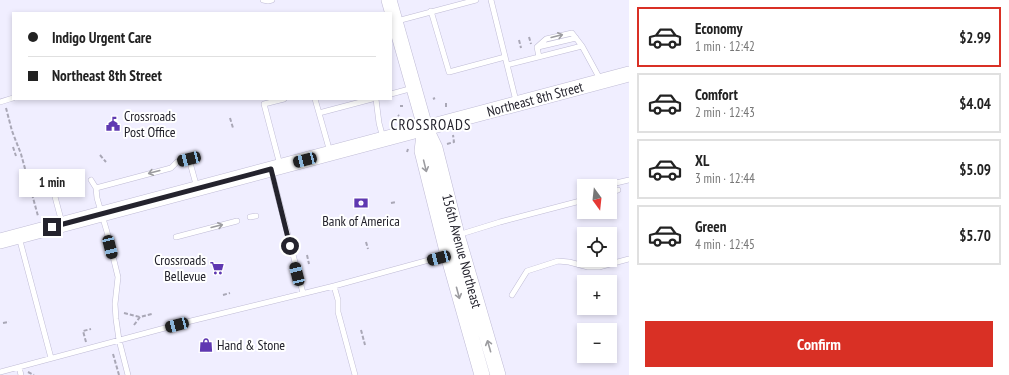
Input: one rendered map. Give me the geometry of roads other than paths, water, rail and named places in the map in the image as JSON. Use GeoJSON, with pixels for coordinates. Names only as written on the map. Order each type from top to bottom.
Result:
{"type":"FeatureCollection","features":[{"type":"Feature","properties":{"kind":"main road","name":"156th Avenue Northeast"},"geometry":{"type":"LineString","coordinates":[[389,0],[398,39],[425,127],[435,148],[457,235],[498,375]]}},
{"type":"Feature","properties":{"kind":"main road","name":"Northeast 8th Street"},"geometry":{"type":"LineString","coordinates":[[0,241],[383,138],[629,74]]}},
{"type":"Feature","properties":{"kind":"main road","name":"156th Avenue Northeast"},"geometry":{"type":"LineString","coordinates":[[425,127],[422,151],[448,255],[482,375]]}},
{"type":"Feature","properties":{"kind":"lane"},"geometry":{"type":"LineString","coordinates":[[263,0],[272,0]]}},
{"type":"Feature","properties":{"kind":"lane"},"geometry":{"type":"LineString","coordinates":[[395,22],[476,0]]}},
{"type":"Feature","properties":{"kind":"lane"},"geometry":{"type":"LineString","coordinates":[[491,0],[517,104]]}},
{"type":"Feature","properties":{"kind":"lane"},"geometry":{"type":"LineString","coordinates":[[431,11],[448,72],[505,57]]}},
{"type":"Feature","properties":{"kind":"lane"},"geometry":{"type":"LineString","coordinates":[[540,57],[537,47],[546,39],[572,33],[582,46],[601,82]]}},
{"type":"Feature","properties":{"kind":"lane"},"geometry":{"type":"LineString","coordinates":[[507,65],[582,46]]}},
{"type":"Feature","properties":{"kind":"lane"},"geometry":{"type":"LineString","coordinates":[[392,94],[413,88]]}},
{"type":"Feature","properties":{"kind":"lane"},"geometry":{"type":"LineString","coordinates":[[2,101],[12,98]]}},
{"type":"Feature","properties":{"kind":"lane"},"geometry":{"type":"LineString","coordinates":[[280,100],[264,104],[302,294]]}},
{"type":"Feature","properties":{"kind":"lane"},"geometry":{"type":"LineString","coordinates":[[315,100],[330,153]]}},
{"type":"Feature","properties":{"kind":"lane"},"geometry":{"type":"LineString","coordinates":[[319,113],[368,100]]}},
{"type":"Feature","properties":{"kind":"lane"},"geometry":{"type":"LineString","coordinates":[[376,100],[379,123],[383,138]]}},
{"type":"Feature","properties":{"kind":"lane"},"geometry":{"type":"LineString","coordinates":[[96,188],[171,168],[177,162],[189,159],[197,188]]}},
{"type":"Feature","properties":{"kind":"lane"},"geometry":{"type":"LineString","coordinates":[[50,178],[62,224]]}},
{"type":"Feature","properties":{"kind":"lane"},"geometry":{"type":"LineString","coordinates":[[91,180],[96,188],[97,198],[118,277],[115,304],[119,340],[128,375]]}},
{"type":"Feature","properties":{"kind":"lane"},"geometry":{"type":"LineString","coordinates":[[617,183],[629,180]]}},
{"type":"Feature","properties":{"kind":"lane"},"geometry":{"type":"LineString","coordinates":[[457,235],[577,202]]}},
{"type":"Feature","properties":{"kind":"lane"},"geometry":{"type":"LineString","coordinates":[[176,237],[237,221]]}},
{"type":"Feature","properties":{"kind":"lane"},"geometry":{"type":"LineString","coordinates":[[19,236],[51,358]]}},
{"type":"Feature","properties":{"kind":"lane"},"geometry":{"type":"LineString","coordinates":[[0,372],[448,255]]}},
{"type":"Feature","properties":{"kind":"lane"},"geometry":{"type":"LineString","coordinates":[[512,295],[526,271],[558,261],[599,267],[629,259]]}},
{"type":"Feature","properties":{"kind":"lane"},"geometry":{"type":"LineString","coordinates":[[334,286],[338,300],[338,312],[355,375]]}},
{"type":"Feature","properties":{"kind":"lane"},"geometry":{"type":"LineString","coordinates":[[19,367],[21,375]]}},
{"type":"Feature","properties":{"kind":"place","name":"Crossroads Post Office"},"geometry":{"type":"Point","coordinates":[113,124]}},
{"type":"Feature","properties":{"kind":"place","name":"Bank of America"},"geometry":{"type":"Point","coordinates":[361,203]}},
{"type":"Feature","properties":{"kind":"place","name":"Crossroads Bellevue"},"geometry":{"type":"Point","coordinates":[217,268]}},
{"type":"Feature","properties":{"kind":"place","name":"Hand & Stone"},"geometry":{"type":"Point","coordinates":[206,345]}},
{"type":"Feature","properties":{"kind":"district","name":"CROSSROADS"},"geometry":{"type":"Point","coordinates":[431,124]}}]}
